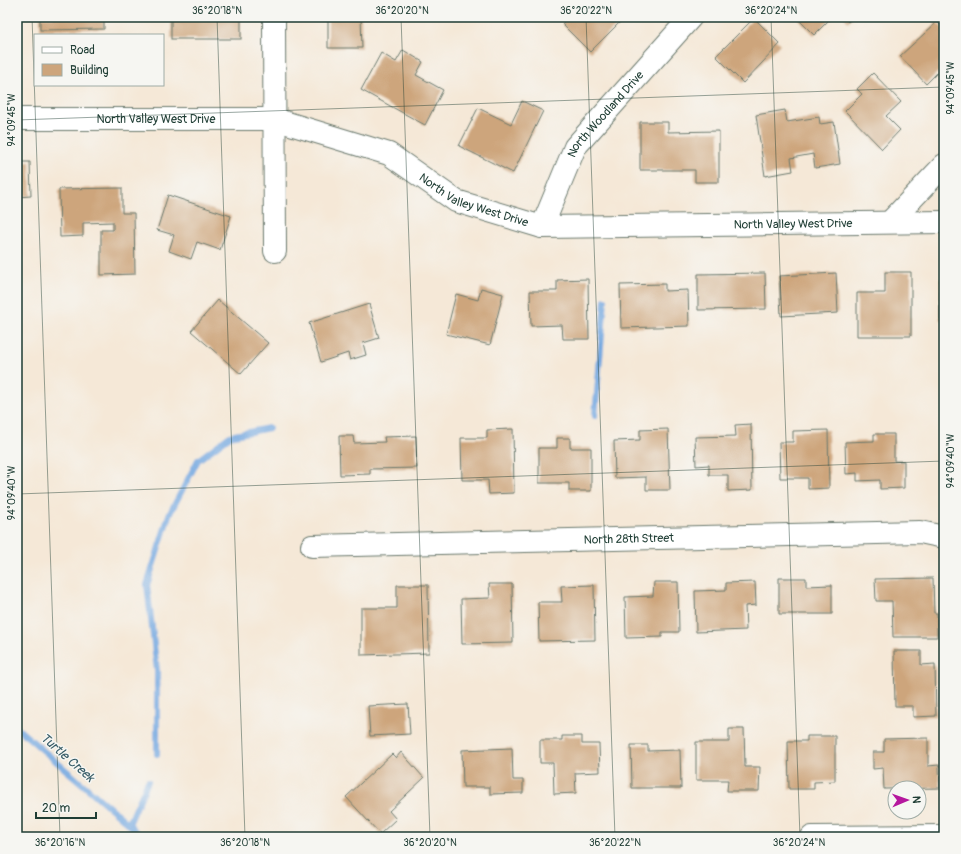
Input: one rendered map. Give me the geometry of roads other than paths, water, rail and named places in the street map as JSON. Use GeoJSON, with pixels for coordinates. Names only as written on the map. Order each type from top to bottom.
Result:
{"type":"FeatureCollection","features":[{"type":"Feature","properties":{"kind":"street"},"geometry":{"type":"LineString","coordinates":[[274,17],[275,251]]}},
{"type":"Feature","properties":{"kind":"street","name":"North Woodland Drive"},"geometry":{"type":"LineString","coordinates":[[542,227],[575,147],[691,17]]}},
{"type":"Feature","properties":{"kind":"street","name":"North Valley West Drive"},"geometry":{"type":"LineString","coordinates":[[17,120],[274,119],[389,154],[456,201],[542,227],[944,222]]}},
{"type":"Feature","properties":{"kind":"street"},"geometry":{"type":"LineString","coordinates":[[890,222],[944,165]]}},
{"type":"Feature","properties":{"kind":"street","name":"North 28th Street"},"geometry":{"type":"LineString","coordinates":[[312,546],[920,532],[944,537]]}},
{"type":"Feature","properties":{"kind":"street"},"geometry":{"type":"LineString","coordinates":[[812,837],[944,836]]}},
{"type":"Feature","properties":{"kind":"waterway"},"geometry":{"type":"LineString","coordinates":[[595,416],[605,300]]}},
{"type":"Feature","properties":{"kind":"waterway"},"geometry":{"type":"LineString","coordinates":[[157,754],[157,670],[147,585],[169,515],[198,460],[230,436],[269,428]]}},
{"type":"Feature","properties":{"kind":"waterway","name":"Turtle Creek"},"geometry":{"type":"LineString","coordinates":[[17,728],[129,824],[140,837]]}},
{"type":"Feature","properties":{"kind":"waterway"},"geometry":{"type":"LineString","coordinates":[[129,824],[148,781]]}}]}
